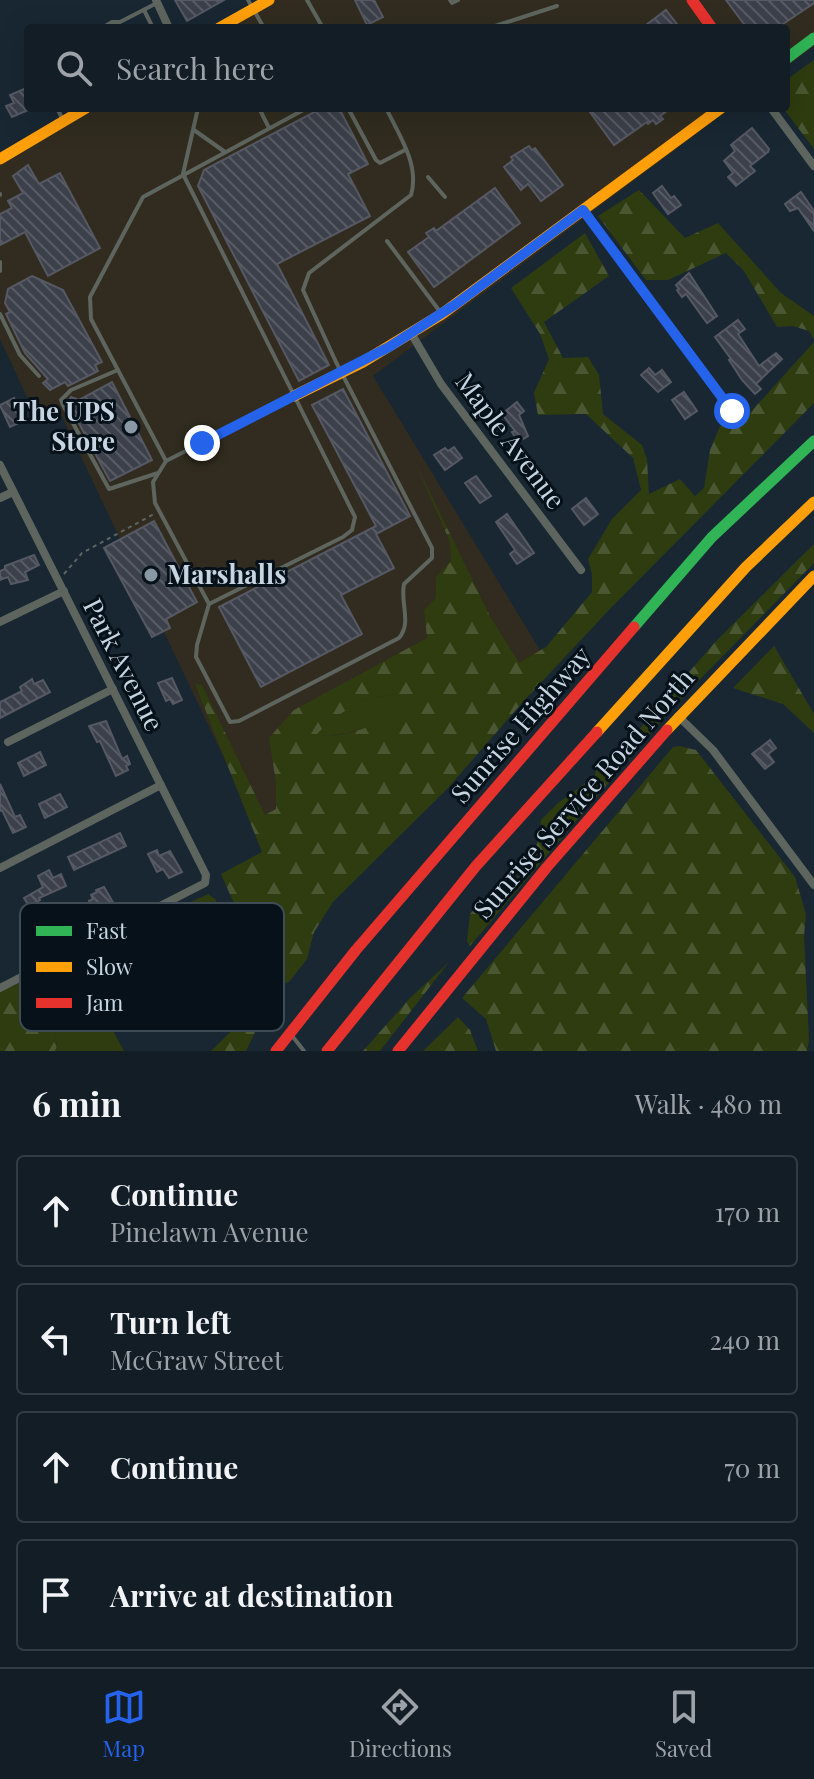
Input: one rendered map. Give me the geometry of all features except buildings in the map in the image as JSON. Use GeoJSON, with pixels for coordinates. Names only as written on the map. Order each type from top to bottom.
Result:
{"type":"FeatureCollection","features":[{"type":"Feature","properties":{"kind":"main road"},"geometry":{"type":"LineString","coordinates":[[224,24],[250,5],[269,0]]}},
{"type":"Feature","properties":{"kind":"main road"},"geometry":{"type":"LineString","coordinates":[[692,0],[709,24]]}},
{"type":"Feature","properties":{"kind":"main road"},"geometry":{"type":"LineString","coordinates":[[790,56],[814,38]]}},
{"type":"Feature","properties":{"kind":"main road"},"geometry":{"type":"LineString","coordinates":[[0,159],[79,112]]}},
{"type":"Feature","properties":{"kind":"main road"},"geometry":{"type":"LineString","coordinates":[[294,396],[342,373],[442,314],[716,112]]}},
{"type":"Feature","properties":{"kind":"main road","name":"Sunrise Highway"},"geometry":{"type":"LineString","coordinates":[[276,1051],[356,950],[712,537],[814,441]]}},
{"type":"Feature","properties":{"kind":"main road"},"geometry":{"type":"LineString","coordinates":[[327,1051],[476,866],[746,567],[814,502]]}},
{"type":"Feature","properties":{"kind":"main road","name":"Sunrise Service Road North"},"geometry":{"type":"LineString","coordinates":[[398,1051],[506,915],[678,716],[814,576]]}},
{"type":"Feature","properties":{"kind":"street"},"geometry":{"type":"LineString","coordinates":[[157,1],[166,24]]}},
{"type":"Feature","properties":{"kind":"street"},"geometry":{"type":"LineString","coordinates":[[774,112],[814,166]]}},
{"type":"Feature","properties":{"kind":"street"},"geometry":{"type":"LineString","coordinates":[[583,210],[732,411]]}},
{"type":"Feature","properties":{"kind":"street","name":"Maple Avenue"},"geometry":{"type":"LineString","coordinates":[[411,333],[441,384],[581,570]]}},
{"type":"Feature","properties":{"kind":"street","name":"Park Avenue"},"geometry":{"type":"LineString","coordinates":[[0,465],[202,863],[205,883],[166,903]]}},
{"type":"Feature","properties":{"kind":"street"},"geometry":{"type":"LineString","coordinates":[[0,498],[13,492]]}},
{"type":"Feature","properties":{"kind":"street"},"geometry":{"type":"LineString","coordinates":[[0,622],[64,591]]}},
{"type":"Feature","properties":{"kind":"street"},"geometry":{"type":"LineString","coordinates":[[8,742],[113,689]]}},
{"type":"Feature","properties":{"kind":"street"},"geometry":{"type":"LineString","coordinates":[[678,716],[713,750],[814,885]]}},
{"type":"Feature","properties":{"kind":"street"},"geometry":{"type":"LineString","coordinates":[[1,866],[161,785]]}},
{"type":"Feature","properties":{"kind":"street","name":"Park Avenue"},"geometry":{"type":"LineString","coordinates":[[0,988],[20,978]]}},
{"type":"Feature","properties":{"kind":"lane"},"geometry":{"type":"LineString","coordinates":[[307,0],[321,24]]}},
{"type":"Feature","properties":{"kind":"lane"},"geometry":{"type":"LineString","coordinates":[[450,0],[452,3],[458,0]]}},
{"type":"Feature","properties":{"kind":"lane"},"geometry":{"type":"LineString","coordinates":[[123,24],[157,1]]}},
{"type":"Feature","properties":{"kind":"lane"},"geometry":{"type":"LineString","coordinates":[[250,5],[262,24]]}},
{"type":"Feature","properties":{"kind":"lane"},"geometry":{"type":"LineString","coordinates":[[501,24],[557,6]]}},
{"type":"Feature","properties":{"kind":"lane"},"geometry":{"type":"LineString","coordinates":[[144,10],[151,24]]}},
{"type":"Feature","properties":{"kind":"lane"},"geometry":{"type":"LineString","coordinates":[[59,112],[64,121]]}},
{"type":"Feature","properties":{"kind":"lane"},"geometry":{"type":"LineString","coordinates":[[197,112],[183,174],[354,513],[354,526],[343,537],[209,604]]}},
{"type":"Feature","properties":{"kind":"lane"},"geometry":{"type":"LineString","coordinates":[[261,112],[269,128]]}},
{"type":"Feature","properties":{"kind":"lane"},"geometry":{"type":"LineString","coordinates":[[166,461],[91,319],[90,297],[143,197],[299,112]]}},
{"type":"Feature","properties":{"kind":"lane"},"geometry":{"type":"LineString","coordinates":[[350,112],[380,163],[405,150]]}},
{"type":"Feature","properties":{"kind":"lane"},"geometry":{"type":"LineString","coordinates":[[294,396],[166,461],[153,482],[155,503],[209,604],[196,657],[230,722],[239,721],[399,638],[405,630],[404,584],[432,558],[432,548],[303,290],[309,273],[411,195],[415,182],[413,165],[388,112]]}},
{"type":"Feature","properties":{"kind":"lane"},"geometry":{"type":"LineString","coordinates":[[194,130],[225,152]]}},
{"type":"Feature","properties":{"kind":"lane"},"geometry":{"type":"LineString","coordinates":[[428,177],[445,197]]}},
{"type":"Feature","properties":{"kind":"lane"},"geometry":{"type":"LineString","coordinates":[[387,241],[442,314]]}},
{"type":"Feature","properties":{"kind":"lane"},"geometry":{"type":"LineString","coordinates":[[0,262],[0,271]]}},
{"type":"Feature","properties":{"kind":"lane"},"geometry":{"type":"LineString","coordinates":[[0,314],[20,355],[39,376]]}},
{"type":"Feature","properties":{"kind":"lane"},"geometry":{"type":"LineString","coordinates":[[118,370],[71,390],[61,400],[63,405],[109,489],[160,473]]}},
{"type":"Feature","properties":{"kind":"lane"},"geometry":{"type":"LineString","coordinates":[[290,1034],[304,1051]]}},
{"type":"Feature","properties":{"kind":"path"},"geometry":{"type":"LineString","coordinates":[[59,581],[82,553],[154,514]]}},
{"type":"Feature","properties":{"kind":"shaded area"},"geometry":{"type":"Polygon","coordinates":[[[269,0],[814,0],[814,46],[790,64],[790,24],[226,24],[269,0]]]}},
{"type":"Feature","properties":{"kind":"shaded area"},"geometry":{"type":"Polygon","coordinates":[[[79,112],[726,112],[373,376],[548,663],[273,862],[58,408],[35,414],[0,339],[0,159],[79,112]]]}},
{"type":"Feature","properties":{"kind":"green space"},"geometry":{"type":"Polygon","coordinates":[[[814,60],[814,149],[786,112],[790,112],[790,77],[814,60]]]}},
{"type":"Feature","properties":{"kind":"green space"},"geometry":{"type":"Polygon","coordinates":[[[639,190],[685,238],[718,223],[781,293],[814,316],[814,340],[809,331],[793,326],[777,327],[744,271],[726,253],[668,280],[646,280],[598,216],[639,190]]]}},
{"type":"Feature","properties":{"kind":"green space"},"geometry":{"type":"Polygon","coordinates":[[[585,233],[609,276],[544,322],[563,358],[588,357],[599,375],[603,414],[642,445],[647,459],[649,494],[680,479],[695,496],[704,488],[710,450],[720,426],[739,425],[814,342],[814,403],[608,611],[448,788],[333,902],[314,932],[307,959],[289,982],[284,983],[284,903],[234,903],[221,874],[262,852],[195,684],[202,685],[265,815],[276,809],[276,782],[269,738],[294,710],[427,638],[424,610],[436,598],[436,577],[451,561],[450,542],[414,460],[491,618],[519,663],[546,647],[592,592],[588,559],[612,519],[641,490],[633,458],[586,414],[538,415],[534,393],[549,359],[540,334],[511,288],[585,233]],[[410,694],[362,700],[317,734],[341,735],[355,731],[382,720],[404,703],[410,694]]]}},
{"type":"Feature","properties":{"kind":"green space"},"geometry":{"type":"Polygon","coordinates":[[[814,544],[814,563],[674,706],[470,946],[467,941],[470,914],[488,895],[505,888],[518,877],[537,844],[541,820],[558,803],[595,776],[596,767],[635,734],[717,640],[814,544]]]}},
{"type":"Feature","properties":{"kind":"green space"},"geometry":{"type":"Polygon","coordinates":[[[774,646],[814,714],[814,733],[783,704],[733,688],[774,646]]]}},
{"type":"Feature","properties":{"kind":"green space"},"geometry":{"type":"Polygon","coordinates":[[[394,694],[410,694],[404,705],[387,718],[337,735],[316,734],[358,702],[394,694]]]}},
{"type":"Feature","properties":{"kind":"green space"},"geometry":{"type":"Polygon","coordinates":[[[673,747],[696,750],[795,877],[806,914],[807,1051],[496,1051],[486,1019],[462,998],[673,747]]]}},
{"type":"Feature","properties":{"kind":"green space"},"geometry":{"type":"Polygon","coordinates":[[[208,894],[216,900],[216,903],[189,903],[208,894]]]}},
{"type":"Feature","properties":{"kind":"green space"},"geometry":{"type":"Polygon","coordinates":[[[449,962],[380,1051],[363,1051],[410,998],[449,962]]]}},
{"type":"Feature","properties":{"kind":"green space"},"geometry":{"type":"Polygon","coordinates":[[[20,983],[20,1031],[54,1031],[55,1051],[0,1051],[0,992],[20,983]]]}},
{"type":"Feature","properties":{"kind":"green space"},"geometry":{"type":"Polygon","coordinates":[[[458,1017],[470,1030],[478,1051],[423,1051],[458,1017]]]}},
{"type":"Feature","properties":{"kind":"green space"},"geometry":{"type":"Polygon","coordinates":[[[54,1031],[113,1031],[124,1051],[55,1051],[54,1031]]]}},
{"type":"Feature","properties":{"kind":"green space"},"geometry":{"type":"Polygon","coordinates":[[[232,1031],[256,1031],[246,1051],[211,1051],[232,1031]]]}},
{"type":"Feature","properties":{"kind":"traffic: fast"},"geometry":{"type":"LineString","coordinates":[[790,56],[814,38]]}},
{"type":"Feature","properties":{"kind":"traffic: fast"},"geometry":{"type":"LineString","coordinates":[[634,627],[712,537],[814,441]]}},
{"type":"Feature","properties":{"kind":"traffic: slow"},"geometry":{"type":"LineString","coordinates":[[226,24],[269,0]]}},
{"type":"Feature","properties":{"kind":"traffic: slow"},"geometry":{"type":"LineString","coordinates":[[0,159],[79,112]]}},
{"type":"Feature","properties":{"kind":"traffic: slow"},"geometry":{"type":"LineString","coordinates":[[294,396],[363,362],[442,314],[716,112]]}},
{"type":"Feature","properties":{"kind":"traffic: slow"},"geometry":{"type":"LineString","coordinates":[[597,732],[746,567],[814,502]]}},
{"type":"Feature","properties":{"kind":"traffic: slow"},"geometry":{"type":"LineString","coordinates":[[667,730],[814,576]]}},
{"type":"Feature","properties":{"kind":"traffic: jam"},"geometry":{"type":"LineString","coordinates":[[692,0],[709,24]]}},
{"type":"Feature","properties":{"kind":"traffic: jam"},"geometry":{"type":"LineString","coordinates":[[276,1051],[356,950],[634,627]]}},
{"type":"Feature","properties":{"kind":"traffic: jam"},"geometry":{"type":"LineString","coordinates":[[398,1051],[547,867],[667,730]]}},
{"type":"Feature","properties":{"kind":"traffic: jam"},"geometry":{"type":"LineString","coordinates":[[327,1051],[476,866],[597,732]]}},
{"type":"Feature","properties":{"kind":"place","name":"The UPS Store"},"geometry":{"type":"Point","coordinates":[131,427]}},
{"type":"Feature","properties":{"kind":"place","name":"Marshalls"},"geometry":{"type":"Point","coordinates":[151,575]}},
{"type":"Feature","properties":{"kind":"route"},"geometry":{"type":"LineString","coordinates":[[202,443],[389,347],[456,304],[583,210],[732,411]]}}]}
